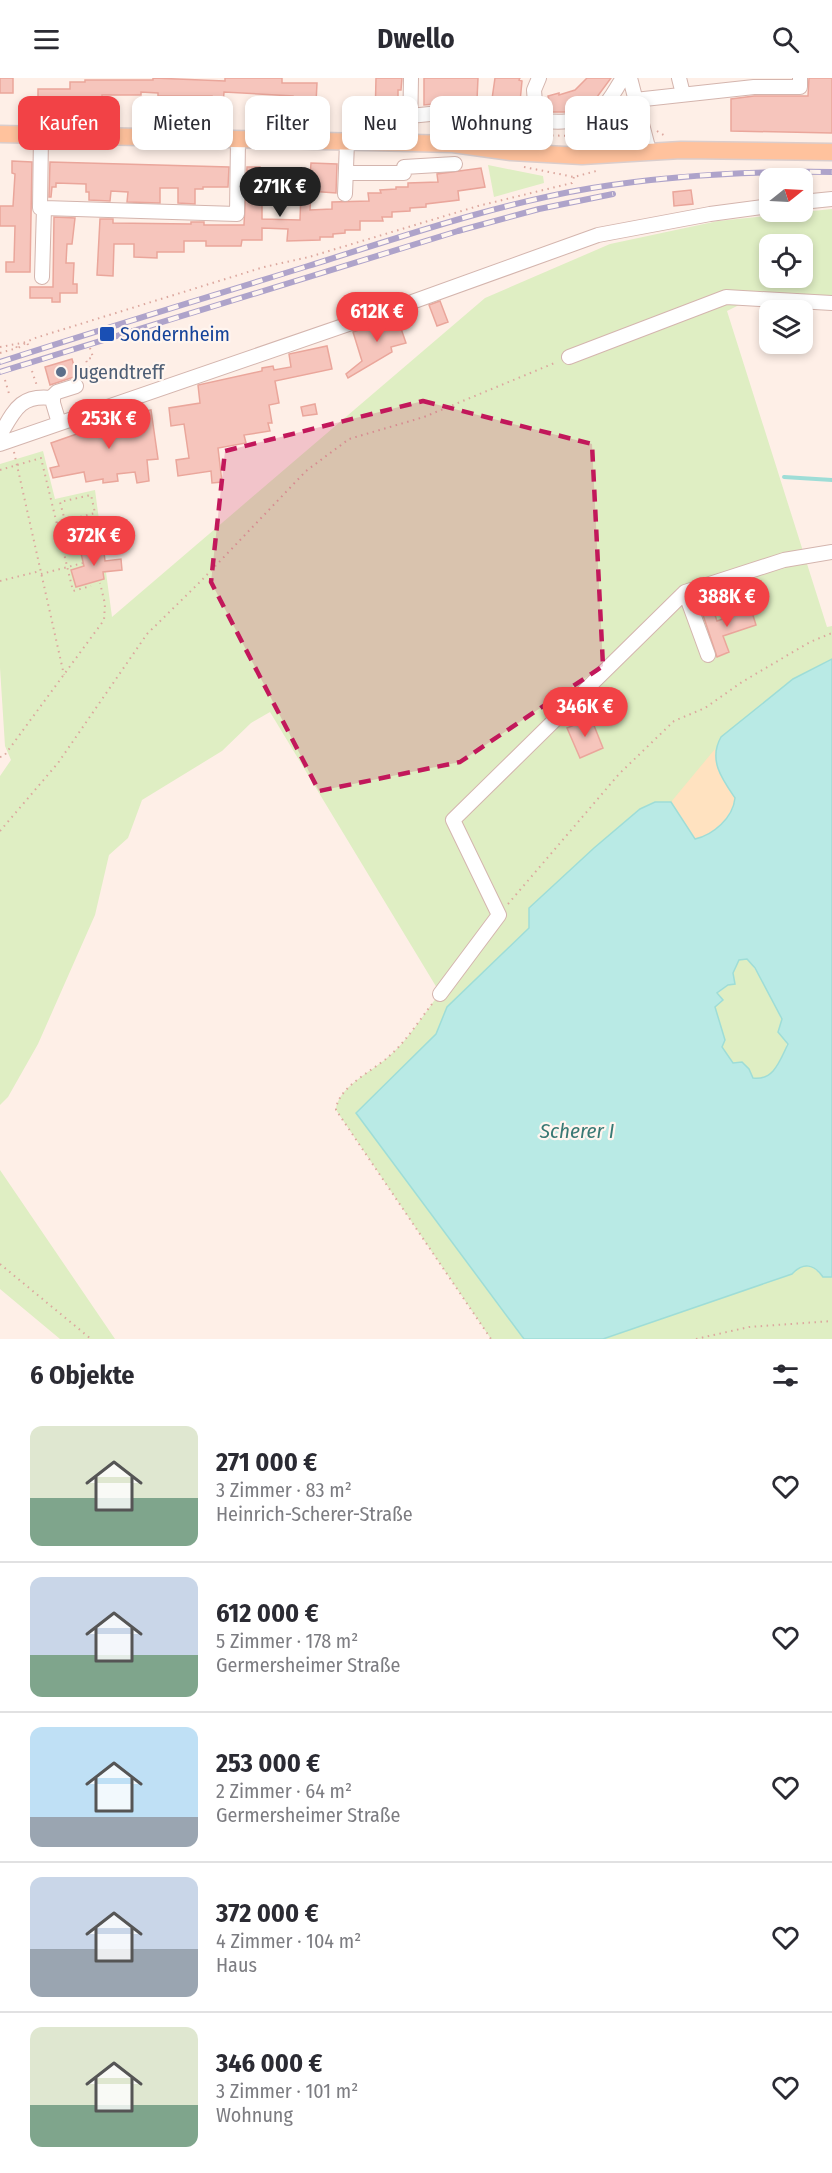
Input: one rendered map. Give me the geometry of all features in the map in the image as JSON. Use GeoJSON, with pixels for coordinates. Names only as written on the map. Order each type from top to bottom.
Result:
{"type":"FeatureCollection","features":[{"type":"Feature","properties":{"kind":"main road"},"geometry":{"type":"LineString","coordinates":[[0,134],[18,134]]}},
{"type":"Feature","properties":{"kind":"main road"},"geometry":{"type":"LineString","coordinates":[[120,136],[342,142]]}},
{"type":"Feature","properties":{"kind":"main road"},"geometry":{"type":"LineString","coordinates":[[418,143],[453,144],[517,153],[582,156],[649,151],[832,152]]}},
{"type":"Feature","properties":{"kind":"street"},"geometry":{"type":"LineString","coordinates":[[411,78],[411,96]]}},
{"type":"Feature","properties":{"kind":"street"},"geometry":{"type":"LineString","coordinates":[[534,96],[534,90],[539,78]]}},
{"type":"Feature","properties":{"kind":"street"},"geometry":{"type":"LineString","coordinates":[[553,122],[574,119],[596,112],[608,102],[623,78]]}},
{"type":"Feature","properties":{"kind":"street"},"geometry":{"type":"LineString","coordinates":[[630,78],[635,96]]}},
{"type":"Feature","properties":{"kind":"street"},"geometry":{"type":"LineString","coordinates":[[679,78],[683,94]]}},
{"type":"Feature","properties":{"kind":"street"},"geometry":{"type":"LineString","coordinates":[[650,98],[754,87],[800,87],[800,78]]}},
{"type":"Feature","properties":{"kind":"street"},"geometry":{"type":"LineString","coordinates":[[41,150],[40,208],[237,214],[238,140]]}},
{"type":"Feature","properties":{"kind":"street"},"geometry":{"type":"LineString","coordinates":[[345,194],[347,150]]}},
{"type":"Feature","properties":{"kind":"street"},"geometry":{"type":"LineString","coordinates":[[346,173],[405,173],[404,167],[455,164]]}},
{"type":"Feature","properties":{"kind":"street"},"geometry":{"type":"LineString","coordinates":[[813,201],[832,199]]}},
{"type":"Feature","properties":{"kind":"street"},"geometry":{"type":"LineString","coordinates":[[4,440],[398,307],[598,235],[710,214],[759,207]]}},
{"type":"Feature","properties":{"kind":"street"},"geometry":{"type":"LineString","coordinates":[[42,277],[44,208]]}},
{"type":"Feature","properties":{"kind":"street"},"geometry":{"type":"LineString","coordinates":[[569,357],[726,297],[832,303]]}},
{"type":"Feature","properties":{"kind":"street"},"geometry":{"type":"LineString","coordinates":[[4,440],[17,406],[22,402],[46,398],[76,386]]}},
{"type":"Feature","properties":{"kind":"street"},"geometry":{"type":"LineString","coordinates":[[46,398],[59,423]]}},
{"type":"Feature","properties":{"kind":"street"},"geometry":{"type":"LineString","coordinates":[[440,994],[499,915],[453,820],[685,592],[784,560],[832,552]]}},
{"type":"Feature","properties":{"kind":"street"},"geometry":{"type":"LineString","coordinates":[[685,592],[708,655]]}},
{"type":"Feature","properties":{"kind":"path"},"geometry":{"type":"LineString","coordinates":[[0,353],[134,307],[259,268],[309,257],[478,206],[569,184],[572,183],[574,177]]}},
{"type":"Feature","properties":{"kind":"path"},"geometry":{"type":"LineString","coordinates":[[259,268],[260,273]]}},
{"type":"Feature","properties":{"kind":"path"},"geometry":{"type":"LineString","coordinates":[[202,286],[203,291]]}},
{"type":"Feature","properties":{"kind":"path"},"geometry":{"type":"LineString","coordinates":[[134,307],[135,312]]}},
{"type":"Feature","properties":{"kind":"path"},"geometry":{"type":"LineString","coordinates":[[15,344],[18,348]]}},
{"type":"Feature","properties":{"kind":"path"},"geometry":{"type":"LineString","coordinates":[[0,347],[28,344]]}},
{"type":"Feature","properties":{"kind":"path"},"geometry":{"type":"LineString","coordinates":[[90,348],[93,357],[86,360],[94,382]]}},
{"type":"Feature","properties":{"kind":"path"},"geometry":{"type":"LineString","coordinates":[[0,831],[58,763],[147,634],[306,471],[349,439],[424,417],[569,357]]}},
{"type":"Feature","properties":{"kind":"path"},"geometry":{"type":"LineString","coordinates":[[32,371],[46,398]]}},
{"type":"Feature","properties":{"kind":"path"},"geometry":{"type":"LineString","coordinates":[[5,380],[12,404]]}},
{"type":"Feature","properties":{"kind":"path"},"geometry":{"type":"LineString","coordinates":[[4,440],[17,466],[64,675]]}},
{"type":"Feature","properties":{"kind":"path"},"geometry":{"type":"LineString","coordinates":[[0,470],[41,458],[73,591],[91,586]]}},
{"type":"Feature","properties":{"kind":"path"},"geometry":{"type":"LineString","coordinates":[[57,523],[65,521],[95,513],[90,495],[60,502],[65,521]]}},
{"type":"Feature","properties":{"kind":"path"},"geometry":{"type":"LineString","coordinates":[[0,582],[83,563]]}},
{"type":"Feature","properties":{"kind":"path"},"geometry":{"type":"LineString","coordinates":[[0,756],[4,756],[105,617],[105,604],[100,583]]}},
{"type":"Feature","properties":{"kind":"path"},"geometry":{"type":"LineString","coordinates":[[499,915],[619,774],[674,721],[705,708],[742,682],[810,642],[832,633]]}},
{"type":"Feature","properties":{"kind":"path"},"geometry":{"type":"LineString","coordinates":[[440,994],[387,1059],[341,1095],[336,1102],[336,1110],[491,1339]]}},
{"type":"Feature","properties":{"kind":"path"},"geometry":{"type":"LineString","coordinates":[[0,1264],[91,1339]]}},
{"type":"Feature","properties":{"kind":"path"},"geometry":{"type":"LineString","coordinates":[[696,1339],[749,1327],[832,1321]]}},
{"type":"Feature","properties":{"kind":"highlighted area"},"geometry":{"type":"Polygon","coordinates":[[[423,401],[592,444],[603,666],[460,762],[319,791],[211,582],[225,451],[423,401]]]}},
{"type":"Feature","properties":{"kind":"green space"},"geometry":{"type":"Polygon","coordinates":[[[488,165],[543,176],[544,183],[494,197],[488,165]]]}},
{"type":"Feature","properties":{"kind":"green space"},"geometry":{"type":"Polygon","coordinates":[[[832,209],[832,309],[813,308],[813,300],[759,300],[759,304],[743,303],[727,311],[827,627],[832,626],[832,659],[793,679],[722,779],[735,798],[678,811],[671,802],[655,802],[640,809],[594,848],[529,928],[447,1007],[436,1034],[356,1113],[524,1339],[491,1339],[336,1110],[338,1102],[348,1088],[395,1051],[409,1036],[440,993],[270,712],[251,723],[222,751],[142,800],[128,838],[109,855],[95,915],[38,1044],[8,1097],[0,1105],[0,776],[11,760],[5,746],[0,668],[0,464],[43,451],[55,499],[95,490],[112,617],[485,298],[610,244],[718,221],[759,217],[759,222],[813,222],[813,211],[832,209]]]}},
{"type":"Feature","properties":{"kind":"green space"},"geometry":{"type":"Polygon","coordinates":[[[739,959],[747,959],[759,975],[778,1011],[786,1033],[787,1045],[778,1064],[774,1071],[761,1078],[753,1078],[749,1069],[733,1063],[722,1047],[714,1006],[723,1000],[717,994],[728,985],[739,959]]]}},
{"type":"Feature","properties":{"kind":"green space"},"geometry":{"type":"Polygon","coordinates":[[[0,1170],[115,1339],[60,1339],[0,1289],[0,1170]]]}},
{"type":"Feature","properties":{"kind":"green space"},"geometry":{"type":"Polygon","coordinates":[[[805,1266],[813,1267],[823,1277],[832,1277],[832,1339],[603,1339],[791,1274],[805,1266]]]}},
{"type":"Feature","properties":{"kind":"sand"},"geometry":{"type":"Polygon","coordinates":[[[715,749],[721,775],[735,798],[726,819],[715,830],[695,839],[671,802],[715,749]]]}},
{"type":"Feature","properties":{"kind":"water","name":"Scherer I"},"geometry":{"type":"Polygon","coordinates":[[[832,659],[832,1277],[823,1277],[816,1269],[804,1266],[792,1274],[603,1339],[524,1339],[356,1113],[436,1034],[447,1007],[529,928],[529,908],[640,809],[655,802],[671,802],[695,839],[715,830],[726,819],[735,798],[721,776],[716,761],[717,745],[721,737],[793,679],[832,659]],[[747,959],[739,960],[733,973],[735,984],[728,985],[717,993],[723,1000],[715,1007],[725,1040],[722,1047],[733,1063],[742,1062],[749,1069],[753,1078],[760,1078],[771,1073],[779,1063],[788,1044],[778,1032],[782,1019],[755,968],[747,959]]]}},
{"type":"Feature","properties":{"kind":"building"},"geometry":{"type":"Polygon","coordinates":[[[0,78],[13,78],[13,93],[0,93],[0,78]]]}},
{"type":"Feature","properties":{"kind":"building"},"geometry":{"type":"Polygon","coordinates":[[[153,78],[225,81],[225,78],[282,78],[282,83],[317,83],[316,96],[224,92],[224,96],[158,96],[158,93],[141,92],[141,95],[38,96],[38,89],[70,89],[70,82],[153,80],[153,78]]]}},
{"type":"Feature","properties":{"kind":"building"},"geometry":{"type":"Polygon","coordinates":[[[376,78],[402,78],[398,96],[376,96],[376,78]]]}},
{"type":"Feature","properties":{"kind":"building"},"geometry":{"type":"Polygon","coordinates":[[[424,78],[478,78],[477,96],[430,96],[430,104],[424,105],[424,78]]]}},
{"type":"Feature","properties":{"kind":"building"},"geometry":{"type":"Polygon","coordinates":[[[495,78],[520,78],[519,80],[522,81],[521,96],[492,96],[495,78]]]}},
{"type":"Feature","properties":{"kind":"building"},"geometry":{"type":"Polygon","coordinates":[[[587,78],[611,78],[598,96],[565,96],[565,112],[553,112],[553,96],[548,96],[575,90],[587,78]]]}},
{"type":"Feature","properties":{"kind":"building"},"geometry":{"type":"Polygon","coordinates":[[[809,78],[832,78],[832,133],[731,131],[731,99],[754,96],[808,96],[809,78]]]}},
{"type":"Feature","properties":{"kind":"building"},"geometry":{"type":"Polygon","coordinates":[[[12,161],[32,162],[30,272],[6,272],[6,262],[14,262],[15,226],[0,226],[0,206],[13,206],[15,174],[12,173],[12,161]]]}},
{"type":"Feature","properties":{"kind":"building"},"geometry":{"type":"Polygon","coordinates":[[[50,162],[229,167],[228,187],[195,189],[195,204],[178,203],[178,188],[160,188],[160,203],[127,202],[128,192],[111,191],[110,201],[89,200],[86,184],[56,183],[49,197],[50,162]]]}},
{"type":"Feature","properties":{"kind":"building"},"geometry":{"type":"Polygon","coordinates":[[[311,163],[337,164],[336,193],[309,191],[311,163]]]}},
{"type":"Feature","properties":{"kind":"building"},"geometry":{"type":"Polygon","coordinates":[[[247,167],[260,167],[260,180],[270,180],[270,195],[262,194],[262,219],[300,220],[301,191],[311,191],[310,210],[332,209],[332,202],[369,201],[368,193],[381,193],[380,190],[408,187],[408,183],[438,182],[437,174],[481,168],[485,187],[458,191],[459,200],[426,204],[426,207],[410,208],[410,211],[392,212],[392,217],[382,217],[383,221],[360,221],[360,230],[345,230],[345,233],[333,234],[333,237],[320,237],[320,240],[287,241],[288,229],[262,228],[262,240],[242,240],[241,246],[206,246],[206,241],[184,241],[184,252],[157,252],[157,258],[134,257],[134,244],[114,244],[113,276],[97,275],[100,219],[113,219],[113,223],[191,224],[191,222],[204,222],[204,225],[244,225],[247,167]]]}},
{"type":"Feature","properties":{"kind":"building"},"geometry":{"type":"Polygon","coordinates":[[[691,190],[693,204],[674,206],[673,192],[691,190]]]}},
{"type":"Feature","properties":{"kind":"building"},"geometry":{"type":"Polygon","coordinates":[[[54,217],[75,218],[72,244],[67,244],[66,263],[74,263],[73,284],[77,284],[77,293],[60,293],[60,302],[52,302],[52,298],[30,298],[30,287],[53,287],[54,217]]]}},
{"type":"Feature","properties":{"kind":"building"},"geometry":{"type":"Polygon","coordinates":[[[440,301],[448,322],[437,326],[429,305],[440,301]]]}},
{"type":"Feature","properties":{"kind":"building"},"geometry":{"type":"Polygon","coordinates":[[[397,317],[406,343],[391,347],[392,352],[348,378],[346,374],[362,361],[353,332],[397,317]]]}},
{"type":"Feature","properties":{"kind":"building"},"geometry":{"type":"Polygon","coordinates":[[[327,346],[332,369],[275,381],[279,403],[269,405],[272,423],[268,423],[270,431],[244,435],[246,443],[218,448],[222,482],[212,483],[211,471],[178,476],[176,460],[189,458],[184,424],[171,426],[169,408],[200,403],[198,385],[262,371],[262,368],[273,366],[274,370],[291,367],[289,354],[327,346]]]}},
{"type":"Feature","properties":{"kind":"building","name":"Jugendtreff"},"geometry":{"type":"Polygon","coordinates":[[[72,359],[77,376],[50,385],[45,367],[72,359]]]}},
{"type":"Feature","properties":{"kind":"building"},"geometry":{"type":"Polygon","coordinates":[[[315,404],[317,414],[303,416],[301,407],[315,404]]]}},
{"type":"Feature","properties":{"kind":"building"},"geometry":{"type":"Polygon","coordinates":[[[151,410],[158,459],[147,460],[149,481],[137,483],[135,472],[117,474],[118,481],[103,483],[103,479],[86,482],[84,472],[53,478],[50,468],[59,466],[51,443],[91,429],[91,426],[114,423],[114,420],[135,417],[135,413],[151,410]]]}},
{"type":"Feature","properties":{"kind":"building"},"geometry":{"type":"Polygon","coordinates":[[[96,544],[99,554],[104,552],[105,561],[121,559],[122,570],[103,572],[104,579],[76,587],[71,570],[84,566],[80,549],[96,544]]]}},
{"type":"Feature","properties":{"kind":"building"},"geometry":{"type":"Polygon","coordinates":[[[751,609],[756,625],[723,636],[729,652],[717,657],[703,615],[714,612],[717,621],[751,609]]]}},
{"type":"Feature","properties":{"kind":"building"},"geometry":{"type":"Polygon","coordinates":[[[591,718],[603,748],[580,758],[567,728],[591,718]]]}},
{"type":"Feature","properties":{"kind":"waterway"},"geometry":{"type":"LineString","coordinates":[[784,477],[832,480]]}},
{"type":"Feature","properties":{"kind":"railway"},"geometry":{"type":"LineString","coordinates":[[0,362],[413,233],[520,203],[592,188],[682,177],[742,173],[832,172]]}},
{"type":"Feature","properties":{"kind":"railway"},"geometry":{"type":"LineString","coordinates":[[0,372],[458,231],[539,209],[613,194]]}},
{"type":"Feature","properties":{"kind":"place","name":"Sondernheim"},"geometry":{"type":"Point","coordinates":[107,334]}},
{"type":"Feature","properties":{"kind":"place","name":"Jugendtreff"},"geometry":{"type":"Point","coordinates":[61,372]}}]}
